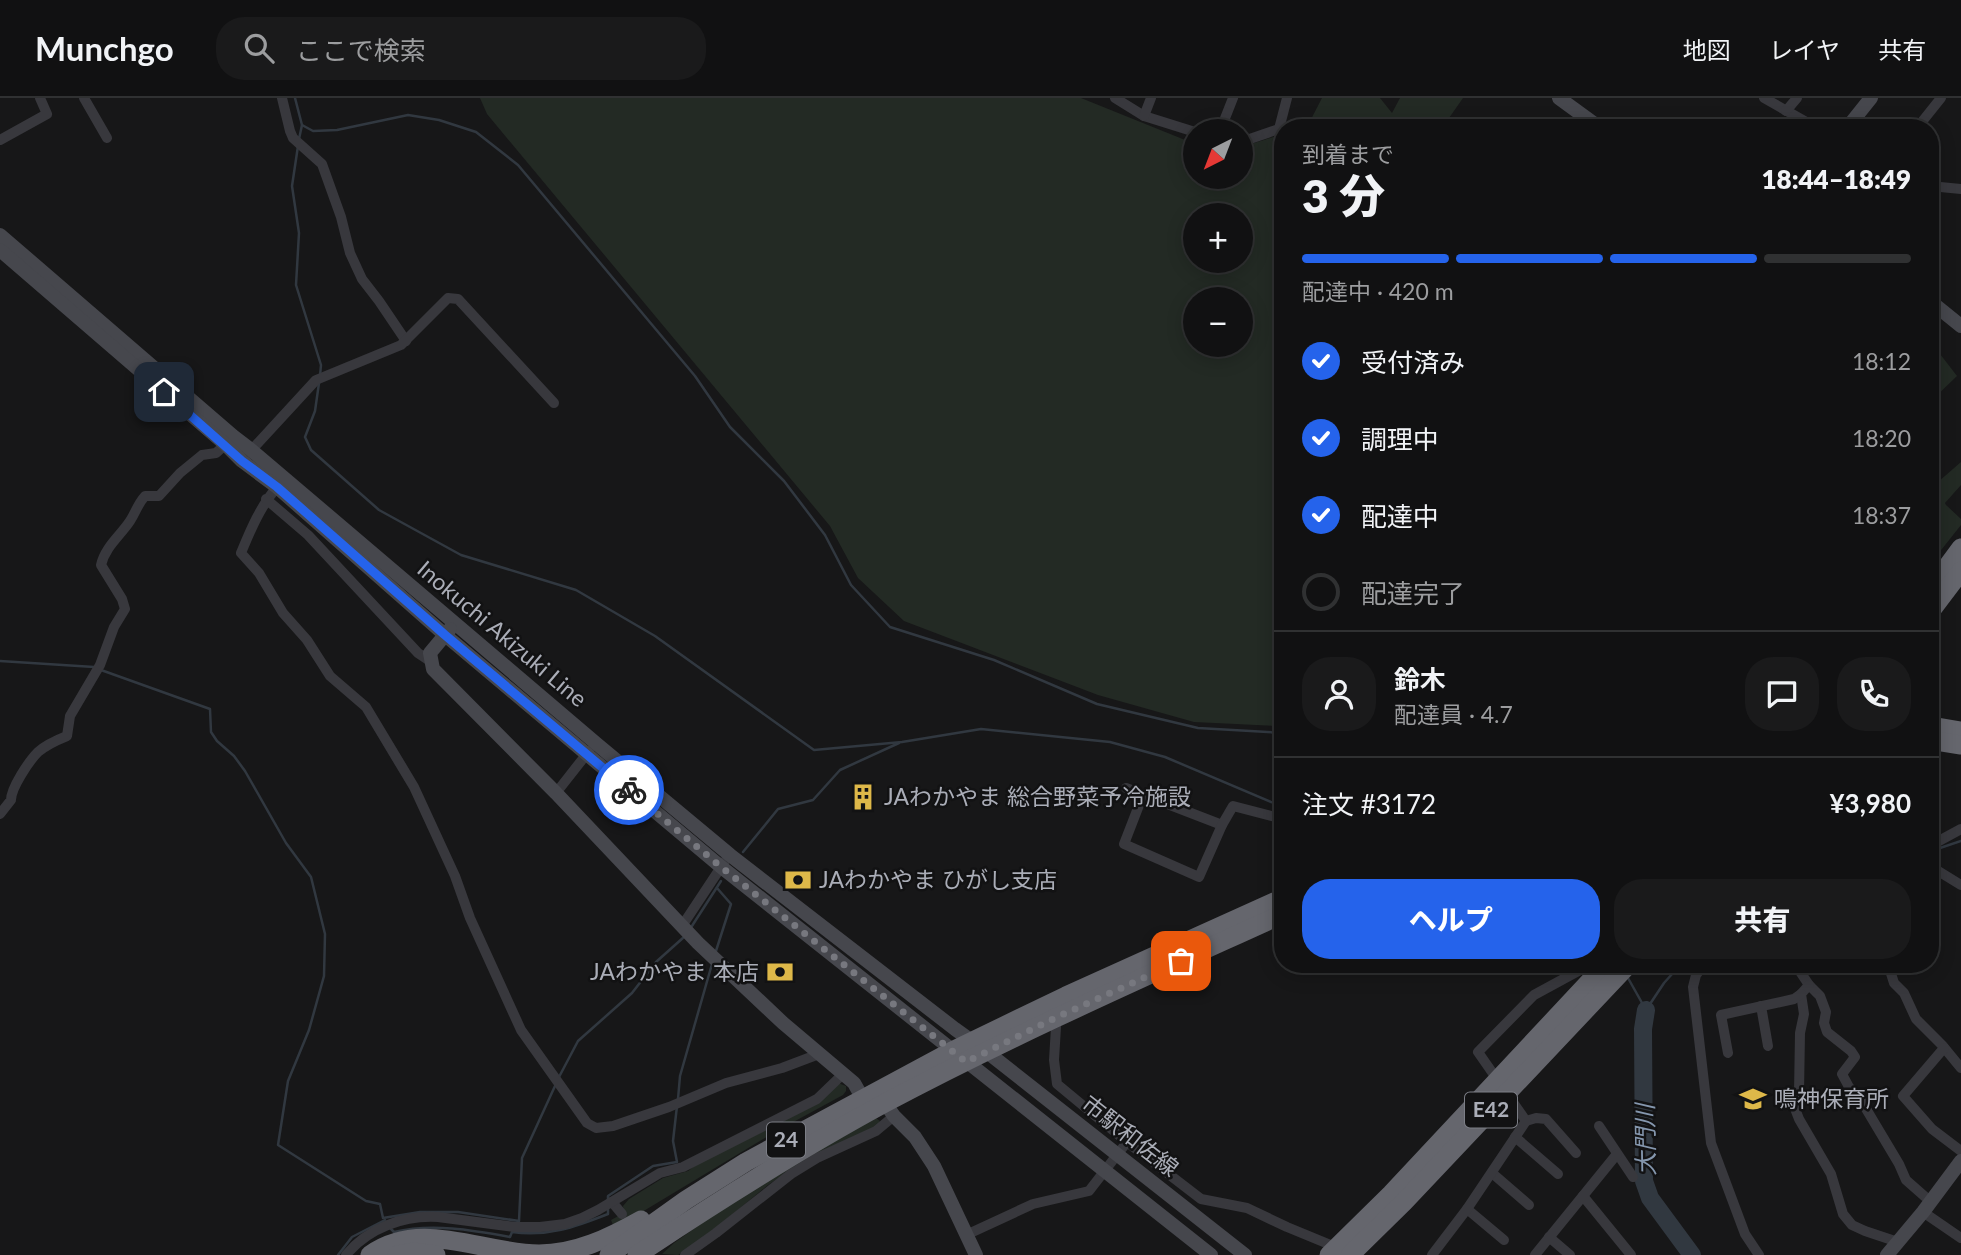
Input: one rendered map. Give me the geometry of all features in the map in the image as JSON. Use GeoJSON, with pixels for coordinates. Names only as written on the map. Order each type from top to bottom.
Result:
{"type":"FeatureCollection","features":[{"type":"Feature","properties":{"kind":"highway"},"geometry":{"type":"LineString","coordinates":[[1939,578],[1961,548]]}},
{"type":"Feature","properties":{"kind":"highway"},"geometry":{"type":"LineString","coordinates":[[1939,600],[1961,571]]}},
{"type":"Feature","properties":{"kind":"highway"},"geometry":{"type":"LineString","coordinates":[[1939,727],[1961,731]]}},
{"type":"Feature","properties":{"kind":"highway"},"geometry":{"type":"LineString","coordinates":[[1939,742],[1961,746]]}},
{"type":"Feature","properties":{"kind":"highway","name":"24"},"geometry":{"type":"LineString","coordinates":[[609,1255],[686,1200],[746,1162],[863,1099],[979,1047],[1066,996],[1274,902]]}},
{"type":"Feature","properties":{"kind":"highway","name":"24"},"geometry":{"type":"LineString","coordinates":[[979,1047],[1055,1018],[1274,918]]}},
{"type":"Feature","properties":{"kind":"highway","name":"E42"},"geometry":{"type":"LineString","coordinates":[[1330,1250],[1391,1194],[1597,973]]}},
{"type":"Feature","properties":{"kind":"highway","name":"E42"},"geometry":{"type":"LineString","coordinates":[[1350,1255],[1404,1202],[1620,973]]}},
{"type":"Feature","properties":{"kind":"highway","name":"24"},"geometry":{"type":"LineString","coordinates":[[637,1255],[816,1142],[890,1110],[959,1057]]}},
{"type":"Feature","properties":{"kind":"highway"},"geometry":{"type":"LineString","coordinates":[[370,1255],[391,1244],[419,1238],[450,1240],[517,1253],[563,1252],[595,1243],[686,1200]]}},
{"type":"Feature","properties":{"kind":"highway"},"geometry":{"type":"LineString","coordinates":[[397,1255],[420,1252],[436,1255]]}},
{"type":"Feature","properties":{"kind":"main road"},"geometry":{"type":"LineString","coordinates":[[1559,98],[1588,119]]}},
{"type":"Feature","properties":{"kind":"main road"},"geometry":{"type":"LineString","coordinates":[[1854,119],[1871,98]]}},
{"type":"Feature","properties":{"kind":"main road","name":"Inokuchi Akizuki Line"},"geometry":{"type":"LineString","coordinates":[[0,235],[246,455],[959,1057]]}},
{"type":"Feature","properties":{"kind":"main road","name":"Inokuchi Akizuki Line"},"geometry":{"type":"LineString","coordinates":[[0,250],[230,440]]}},
{"type":"Feature","properties":{"kind":"main road"},"geometry":{"type":"LineString","coordinates":[[1939,308],[1961,326]]}},
{"type":"Feature","properties":{"kind":"main road","name":"Inokuchi Akizuki Line"},"geometry":{"type":"LineString","coordinates":[[246,455],[277,487],[450,629]]}},
{"type":"Feature","properties":{"kind":"main road"},"geometry":{"type":"LineString","coordinates":[[450,629],[430,653],[433,669],[682,926],[783,1023],[854,1083],[863,1099]]}},
{"type":"Feature","properties":{"kind":"main road","name":"Inokuchi Akizuki Line"},"geometry":{"type":"LineString","coordinates":[[725,861],[979,1047]]}},
{"type":"Feature","properties":{"kind":"main road","name":"市駅和佐線"},"geometry":{"type":"LineString","coordinates":[[979,1047],[1245,1255]]}},
{"type":"Feature","properties":{"kind":"main road","name":"市駅和佐線"},"geometry":{"type":"LineString","coordinates":[[959,1057],[1211,1255]]}},
{"type":"Feature","properties":{"kind":"main road"},"geometry":{"type":"LineString","coordinates":[[890,1110],[915,1136],[934,1166],[976,1255]]}},
{"type":"Feature","properties":{"kind":"main road"},"geometry":{"type":"LineString","coordinates":[[1887,1255],[1961,1161]]}},
{"type":"Feature","properties":{"kind":"street"},"geometry":{"type":"LineString","coordinates":[[0,140],[47,114],[40,98]]}},
{"type":"Feature","properties":{"kind":"street"},"geometry":{"type":"LineString","coordinates":[[84,98],[107,138]]}},
{"type":"Feature","properties":{"kind":"street"},"geometry":{"type":"LineString","coordinates":[[282,98],[293,138],[322,164],[341,217],[350,253],[362,279],[406,341]]}},
{"type":"Feature","properties":{"kind":"street"},"geometry":{"type":"LineString","coordinates":[[1115,98],[1144,116],[1183,128]]}},
{"type":"Feature","properties":{"kind":"street"},"geometry":{"type":"LineString","coordinates":[[1144,116],[1151,98]]}},
{"type":"Feature","properties":{"kind":"street"},"geometry":{"type":"LineString","coordinates":[[1225,119],[1233,98]]}},
{"type":"Feature","properties":{"kind":"street"},"geometry":{"type":"LineString","coordinates":[[1282,119],[1287,98]]}},
{"type":"Feature","properties":{"kind":"street"},"geometry":{"type":"LineString","coordinates":[[1764,98],[1801,119]]}},
{"type":"Feature","properties":{"kind":"street"},"geometry":{"type":"LineString","coordinates":[[1786,111],[1797,98]]}},
{"type":"Feature","properties":{"kind":"street"},"geometry":{"type":"LineString","coordinates":[[1924,119],[1941,98]]}},
{"type":"Feature","properties":{"kind":"street"},"geometry":{"type":"LineString","coordinates":[[1253,138],[1274,131]]}},
{"type":"Feature","properties":{"kind":"street"},"geometry":{"type":"LineString","coordinates":[[1939,187],[1961,189]]}},
{"type":"Feature","properties":{"kind":"street"},"geometry":{"type":"LineString","coordinates":[[246,455],[316,380],[401,345],[448,298],[458,299],[554,403]]}},
{"type":"Feature","properties":{"kind":"street"},"geometry":{"type":"LineString","coordinates":[[0,814],[11,800],[11,793],[32,758],[53,742],[67,736],[70,716],[100,665],[114,627],[125,609],[122,599],[101,565],[104,554],[145,496],[159,496],[180,473],[202,455],[216,453],[230,440]]}},
{"type":"Feature","properties":{"kind":"street"},"geometry":{"type":"LineString","coordinates":[[277,487],[255,519],[241,553],[259,573],[283,613],[307,640],[330,676],[366,706],[414,787],[521,1030],[587,1123],[596,1128],[613,1126],[669,1107],[726,1083],[782,1068],[819,1054]]}},
{"type":"Feature","properties":{"kind":"street"},"geometry":{"type":"LineString","coordinates":[[267,499],[308,536],[418,653],[430,661]]}},
{"type":"Feature","properties":{"kind":"street"},"geometry":{"type":"LineString","coordinates":[[556,793],[591,749]]}},
{"type":"Feature","properties":{"kind":"street"},"geometry":{"type":"LineString","coordinates":[[1126,789],[1222,825]]}},
{"type":"Feature","properties":{"kind":"street"},"geometry":{"type":"LineString","coordinates":[[1143,795],[1124,844],[1199,877],[1233,806],[1274,817]]}},
{"type":"Feature","properties":{"kind":"street"},"geometry":{"type":"LineString","coordinates":[[1939,841],[1961,829]]}},
{"type":"Feature","properties":{"kind":"street"},"geometry":{"type":"LineString","coordinates":[[682,926],[725,861]]}},
{"type":"Feature","properties":{"kind":"street"},"geometry":{"type":"LineString","coordinates":[[1939,872],[1961,885]]}},
{"type":"Feature","properties":{"kind":"street"},"geometry":{"type":"LineString","coordinates":[[1526,1121],[1478,1052],[1534,995],[1574,973]]}},
{"type":"Feature","properties":{"kind":"street"},"geometry":{"type":"LineString","coordinates":[[1697,973],[1693,987],[1711,1143],[1745,1234],[1759,1255]]}},
{"type":"Feature","properties":{"kind":"street"},"geometry":{"type":"LineString","coordinates":[[1801,973],[1820,996],[1826,1012],[1824,1023],[1827,1032],[1855,1057],[1842,1074],[1849,1087],[1862,1102],[1906,1180],[1927,1207],[1961,1238]]}},
{"type":"Feature","properties":{"kind":"street"},"geometry":{"type":"LineString","coordinates":[[1891,973],[1916,1019],[1961,1068]]}},
{"type":"Feature","properties":{"kind":"street"},"geometry":{"type":"LineString","coordinates":[[1728,1054],[1721,1015],[1794,999],[1809,985]]}},
{"type":"Feature","properties":{"kind":"street"},"geometry":{"type":"LineString","coordinates":[[1801,994],[1804,1014],[1800,1033],[1799,1093],[1794,1106],[1831,1174],[1843,1214],[1859,1228],[1898,1242]]}},
{"type":"Feature","properties":{"kind":"street"},"geometry":{"type":"LineString","coordinates":[[1761,1006],[1768,1046]]}},
{"type":"Feature","properties":{"kind":"street"},"geometry":{"type":"LineString","coordinates":[[1055,1018],[1054,1060],[1057,1084],[1127,1142],[1201,1199],[1247,1208],[1330,1250],[1357,1255]]}},
{"type":"Feature","properties":{"kind":"street"},"geometry":{"type":"LineString","coordinates":[[1944,1048],[1903,1096],[1932,1129],[1961,1151]]}},
{"type":"Feature","properties":{"kind":"street"},"geometry":{"type":"LineString","coordinates":[[346,1255],[354,1245],[368,1236],[390,1224],[407,1219],[430,1217],[515,1227],[540,1227],[565,1224],[582,1218],[660,1173],[683,1167],[817,1099],[843,1074]]}},
{"type":"Feature","properties":{"kind":"street"},"geometry":{"type":"LineString","coordinates":[[685,1255],[791,1174],[817,1158],[876,1131],[890,1110]]}},
{"type":"Feature","properties":{"kind":"street"},"geometry":{"type":"LineString","coordinates":[[1432,1255],[1467,1209],[1526,1121],[1546,1119],[1576,1153]]}},
{"type":"Feature","properties":{"kind":"street"},"geometry":{"type":"LineString","coordinates":[[1599,1126],[1633,1177]]}},
{"type":"Feature","properties":{"kind":"street"},"geometry":{"type":"LineString","coordinates":[[1515,1137],[1558,1174]]}},
{"type":"Feature","properties":{"kind":"street"},"geometry":{"type":"LineString","coordinates":[[966,1236],[1033,1204],[1089,1191],[1127,1142]]}},
{"type":"Feature","properties":{"kind":"street"},"geometry":{"type":"LineString","coordinates":[[1535,1255],[1617,1154]]}},
{"type":"Feature","properties":{"kind":"street"},"geometry":{"type":"LineString","coordinates":[[1492,1173],[1529,1205]]}},
{"type":"Feature","properties":{"kind":"street"},"geometry":{"type":"LineString","coordinates":[[1583,1196],[1629,1254]]}},
{"type":"Feature","properties":{"kind":"street"},"geometry":{"type":"LineString","coordinates":[[612,1202],[622,1214]]}},
{"type":"Feature","properties":{"kind":"street"},"geometry":{"type":"LineString","coordinates":[[1467,1209],[1504,1240]]}},
{"type":"Feature","properties":{"kind":"street"},"geometry":{"type":"LineString","coordinates":[[1549,1237],[1570,1255]]}},
{"type":"Feature","properties":{"kind":"street"},"geometry":{"type":"LineString","coordinates":[[1321,1255],[1330,1250]]}},
{"type":"Feature","properties":{"kind":"shaded area"},"geometry":{"type":"Polygon","coordinates":[[[480,98],[1081,98],[1183,139],[1183,189],[1253,189],[1253,143],[1274,137],[1274,726],[1194,722],[1098,695],[904,621],[858,578],[830,526],[487,114],[480,98]]]}},
{"type":"Feature","properties":{"kind":"shaded area"},"geometry":{"type":"Polygon","coordinates":[[[1322,98],[1380,98],[1392,113],[1400,98],[1463,98],[1450,119],[1311,119],[1322,98]]]}},
{"type":"Feature","properties":{"kind":"shaded area"},"geometry":{"type":"Polygon","coordinates":[[[1939,353],[1957,376],[1939,393],[1939,353]]]}},
{"type":"Feature","properties":{"kind":"shaded area"},"geometry":{"type":"Polygon","coordinates":[[[1961,462],[1961,485],[1945,503],[1961,519],[1961,525],[1939,553],[1939,481],[1961,462]]]}},
{"type":"Feature","properties":{"kind":"shaded area"},"geometry":{"type":"Polygon","coordinates":[[[838,1083],[846,1086],[843,1095],[775,1132],[637,1215],[613,1225],[611,1220],[624,1213],[623,1206],[629,1199],[663,1178],[688,1171],[838,1083]]]}},
{"type":"Feature","properties":{"kind":"shaded area"},"geometry":{"type":"Polygon","coordinates":[[[876,1118],[880,1121],[878,1126],[792,1169],[678,1255],[662,1254],[771,1174],[876,1118]]]}},
{"type":"Feature","properties":{"kind":"waterway"},"geometry":{"type":"LineString","coordinates":[[295,98],[302,125],[299,139]]}},
{"type":"Feature","properties":{"kind":"waterway"},"geometry":{"type":"LineString","coordinates":[[302,125],[313,131],[337,130],[408,115],[439,120],[476,132],[518,165],[695,376],[730,427],[784,481],[825,535],[851,585],[890,627],[994,660],[1097,704],[1198,728],[1274,732]]}},
{"type":"Feature","properties":{"kind":"waterway"},"geometry":{"type":"LineString","coordinates":[[298,146],[292,186],[299,233],[296,285],[321,365],[320,376]]}},
{"type":"Feature","properties":{"kind":"waterway"},"geometry":{"type":"LineString","coordinates":[[319,383],[315,411],[305,437],[311,450],[379,510],[461,555],[576,590],[655,636],[814,750],[902,742],[981,729],[1110,742],[1165,757],[1274,803]]}},
{"type":"Feature","properties":{"kind":"waterway"},"geometry":{"type":"LineString","coordinates":[[0,661],[94,667]]}},
{"type":"Feature","properties":{"kind":"waterway"},"geometry":{"type":"LineString","coordinates":[[101,670],[210,709],[211,732],[245,771],[286,843],[311,877],[325,934],[324,976],[309,1030],[288,1081],[278,1145],[366,1201],[380,1204],[383,1218],[420,1212],[458,1212],[519,1221],[522,1158],[555,1086]]}},
{"type":"Feature","properties":{"kind":"waterway"},"geometry":{"type":"LineString","coordinates":[[743,852],[778,809],[813,800],[840,770],[899,743]]}},
{"type":"Feature","properties":{"kind":"waterway"},"geometry":{"type":"LineString","coordinates":[[1940,848],[1961,841]]}},
{"type":"Feature","properties":{"kind":"waterway"},"geometry":{"type":"LineString","coordinates":[[690,929],[721,881]]}},
{"type":"Feature","properties":{"kind":"waterway"},"geometry":{"type":"LineString","coordinates":[[715,954],[731,904],[717,888]]}},
{"type":"Feature","properties":{"kind":"waterway"},"geometry":{"type":"LineString","coordinates":[[559,1077],[578,1041],[632,993],[656,962],[684,937]]}},
{"type":"Feature","properties":{"kind":"waterway"},"geometry":{"type":"LineString","coordinates":[[678,1099],[680,1076],[712,964]]}},
{"type":"Feature","properties":{"kind":"waterway"},"geometry":{"type":"LineString","coordinates":[[1628,978],[1646,1010],[1673,973]]}},
{"type":"Feature","properties":{"kind":"waterway","name":"大門川"},"geometry":{"type":"LineString","coordinates":[[1646,1010],[1643,1029],[1644,1181],[1650,1198],[1692,1255]]}},
{"type":"Feature","properties":{"kind":"waterway"},"geometry":{"type":"LineString","coordinates":[[608,1199],[608,1196],[653,1166],[677,1162],[673,1141],[677,1106]]}},
{"type":"Feature","properties":{"kind":"waterway"},"geometry":{"type":"LineString","coordinates":[[390,1228],[394,1232],[452,1228],[510,1237],[512,1232],[538,1233],[573,1227],[608,1214],[608,1209]]}},
{"type":"Feature","properties":{"kind":"waterway"},"geometry":{"type":"LineString","coordinates":[[338,1255],[352,1237],[385,1220]]}},
{"type":"Feature","properties":{"kind":"way so far"},"geometry":{"type":"LineString","coordinates":[[629,790],[966,1062],[1181,961]]}},
{"type":"Feature","properties":{"kind":"place","name":"JAわかやま 総合野菜予冷施設"},"geometry":{"type":"Point","coordinates":[863,797]}},
{"type":"Feature","properties":{"kind":"place","name":"JAわかやま ひがし支店"},"geometry":{"type":"Point","coordinates":[798,880]}},
{"type":"Feature","properties":{"kind":"place","name":"JAわかやま 本店"},"geometry":{"type":"Point","coordinates":[780,972]}},
{"type":"Feature","properties":{"kind":"place","name":"鳴神保育所"},"geometry":{"type":"Point","coordinates":[1753,1099]}},
{"type":"Feature","properties":{"kind":"route"},"geometry":{"type":"LineString","coordinates":[[164,392],[629,790]]}}]}
